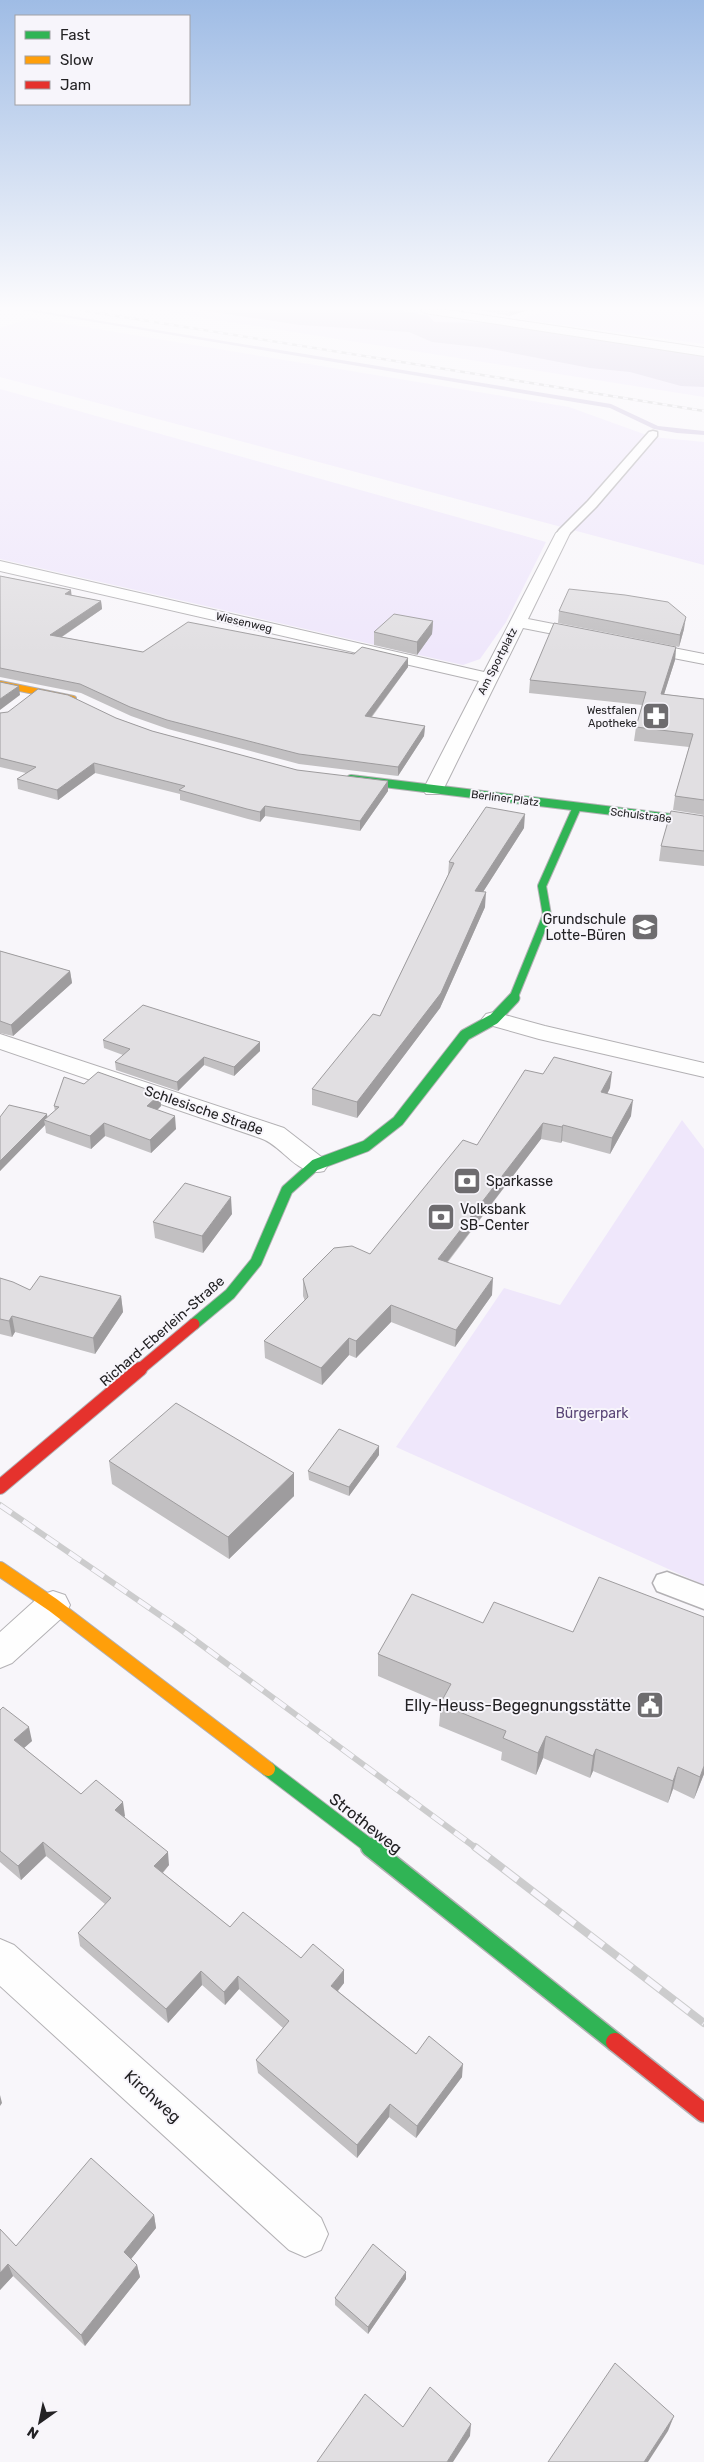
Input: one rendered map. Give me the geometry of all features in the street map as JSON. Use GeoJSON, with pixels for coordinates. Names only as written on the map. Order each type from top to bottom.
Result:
{"type":"FeatureCollection","features":[{"type":"Feature","properties":{"kind":"street","name":"Am Sportplatz"},"geometry":{"type":"LineString","coordinates":[[433,790],[562,533]]}},
{"type":"Feature","properties":{"kind":"street","name":"Wiesenweg"},"geometry":{"type":"LineString","coordinates":[[0,566],[488,678]]}},
{"type":"Feature","properties":{"kind":"street"},"geometry":{"type":"LineString","coordinates":[[517,622],[604,639]]}},
{"type":"Feature","properties":{"kind":"street"},"geometry":{"type":"LineString","coordinates":[[623,643],[704,659]]}},
{"type":"Feature","properties":{"kind":"street"},"geometry":{"type":"LineString","coordinates":[[0,684],[84,703]]}},
{"type":"Feature","properties":{"kind":"street","name":"Berliner Platz"},"geometry":{"type":"LineString","coordinates":[[336,777],[577,807]]}},
{"type":"Feature","properties":{"kind":"street","name":"Schulstraße"},"geometry":{"type":"LineString","coordinates":[[577,807],[704,822]]}},
{"type":"Feature","properties":{"kind":"street","name":"Richard-Eberlein-Straße"},"geometry":{"type":"LineString","coordinates":[[0,1487],[230,1294],[256,1262],[286,1190],[315,1165],[366,1146],[398,1121],[465,1035],[494,1019],[514,998],[547,915],[542,886],[577,807]]}},
{"type":"Feature","properties":{"kind":"street"},"geometry":{"type":"LineString","coordinates":[[494,1019],[539,1032],[689,1065],[704,1070]]}},
{"type":"Feature","properties":{"kind":"street","name":"Schlesische Straße"},"geometry":{"type":"LineString","coordinates":[[0,1041],[275,1134],[315,1165]]}},
{"type":"Feature","properties":{"kind":"street","name":"Strotheweg"},"geometry":{"type":"LineString","coordinates":[[0,1569],[53,1605],[383,1857],[704,2113]]}},
{"type":"Feature","properties":{"kind":"street"},"geometry":{"type":"LineString","coordinates":[[0,1654],[53,1605]]}},
{"type":"Feature","properties":{"kind":"street","name":"Kirchweg"},"geometry":{"type":"LineString","coordinates":[[0,1959],[305,2234]]}},
{"type":"Feature","properties":{"kind":"lane"},"geometry":{"type":"LineString","coordinates":[[562,533],[592,504],[653,434]]}},
{"type":"Feature","properties":{"kind":"lane"},"geometry":{"type":"LineString","coordinates":[[23,702],[37,691]]}},
{"type":"Feature","properties":{"kind":"lane"},"geometry":{"type":"LineString","coordinates":[[667,1583],[704,1598]]}},
{"type":"Feature","properties":{"kind":"green space"},"geometry":{"type":"Polygon","coordinates":[[[0,425],[128,425],[546,542],[506,622],[480,659],[463,665],[0,559],[0,425]]]}},
{"type":"Feature","properties":{"kind":"green space"},"geometry":{"type":"Polygon","coordinates":[[[179,425],[619,425],[652,437],[704,442],[704,565],[179,425]]]}},
{"type":"Feature","properties":{"kind":"green space","name":"Bürgerpark"},"geometry":{"type":"Polygon","coordinates":[[[682,1120],[704,1149],[704,1585],[396,1447],[504,1288],[560,1305],[682,1120]]]}},
{"type":"Feature","properties":{"kind":"building"},"geometry":{"type":"Polygon","coordinates":[[[0,576],[71,590],[65,594],[101,601],[50,635],[143,652],[188,622],[354,654],[362,647],[408,658],[365,716],[425,726],[398,767],[299,754],[167,720],[130,707],[80,684],[0,668],[0,576]]]}},
{"type":"Feature","properties":{"kind":"building"},"geometry":{"type":"Polygon","coordinates":[[[569,589],[668,602],[686,617],[680,635],[559,611],[569,589]]]}},
{"type":"Feature","properties":{"kind":"building"},"geometry":{"type":"Polygon","coordinates":[[[394,614],[433,621],[417,642],[374,632],[394,614]]]}},
{"type":"Feature","properties":{"kind":"building"},"geometry":{"type":"Polygon","coordinates":[[[554,623],[676,647],[661,694],[704,699],[704,800],[675,796],[693,734],[636,727],[646,692],[530,680],[554,623]]]}},
{"type":"Feature","properties":{"kind":"building"},"geometry":{"type":"Polygon","coordinates":[[[0,682],[19,686],[0,699],[0,682]]]}},
{"type":"Feature","properties":{"kind":"building"},"geometry":{"type":"Polygon","coordinates":[[[38,689],[68,695],[116,718],[152,731],[297,770],[388,781],[360,821],[265,806],[260,812],[179,790],[185,786],[94,763],[57,790],[17,779],[36,767],[0,758],[0,713],[8,712],[38,689]]]}},
{"type":"Feature","properties":{"kind":"building"},"geometry":{"type":"Polygon","coordinates":[[[486,807],[525,814],[475,891],[486,892],[441,993],[357,1102],[312,1089],[373,1014],[380,1016],[454,863],[449,862],[486,807]]]}},
{"type":"Feature","properties":{"kind":"building"},"geometry":{"type":"Polygon","coordinates":[[[671,811],[704,816],[704,851],[661,846],[671,811]]]}},
{"type":"Feature","properties":{"kind":"building"},"geometry":{"type":"Polygon","coordinates":[[[0,951],[70,971],[11,1025],[0,1021],[0,951]]]}},
{"type":"Feature","properties":{"kind":"building"},"geometry":{"type":"Polygon","coordinates":[[[143,1005],[260,1042],[234,1067],[204,1057],[177,1082],[115,1062],[130,1049],[103,1040],[143,1005]]]}},
{"type":"Feature","properties":{"kind":"building"},"geometry":{"type":"Polygon","coordinates":[[[554,1057],[612,1072],[601,1092],[633,1100],[612,1138],[563,1125],[562,1127],[543,1123],[438,1259],[493,1278],[456,1330],[391,1305],[356,1341],[349,1338],[321,1368],[264,1341],[308,1297],[303,1279],[334,1248],[352,1246],[370,1254],[463,1140],[477,1145],[525,1070],[543,1074],[554,1057]]]}},
{"type":"Feature","properties":{"kind":"building"},"geometry":{"type":"Polygon","coordinates":[[[98,1072],[160,1094],[147,1106],[175,1116],[150,1140],[104,1123],[90,1136],[44,1120],[59,1107],[54,1106],[64,1077],[84,1084],[98,1072]]]}},
{"type":"Feature","properties":{"kind":"building"},"geometry":{"type":"Polygon","coordinates":[[[9,1105],[47,1114],[0,1161],[0,1117],[9,1105]]]}},
{"type":"Feature","properties":{"kind":"building"},"geometry":{"type":"Polygon","coordinates":[[[185,1183],[231,1197],[202,1236],[153,1222],[185,1183]]]}},
{"type":"Feature","properties":{"kind":"building"},"geometry":{"type":"Polygon","coordinates":[[[40,1276],[121,1296],[93,1338],[12,1316],[9,1321],[0,1319],[0,1278],[30,1290],[40,1276]]]}},
{"type":"Feature","properties":{"kind":"building"},"geometry":{"type":"Polygon","coordinates":[[[176,1403],[294,1473],[228,1537],[109,1461],[176,1403]]]}},
{"type":"Feature","properties":{"kind":"building"},"geometry":{"type":"Polygon","coordinates":[[[339,1429],[379,1446],[349,1487],[308,1471],[339,1429]]]}},
{"type":"Feature","properties":{"kind":"building"},"geometry":{"type":"Polygon","coordinates":[[[599,1577],[704,1617],[704,1766],[700,1777],[678,1767],[673,1781],[596,1749],[593,1756],[546,1736],[538,1753],[503,1738],[506,1731],[440,1704],[451,1684],[378,1654],[412,1594],[483,1623],[494,1602],[573,1632],[599,1577]]]}},
{"type":"Feature","properties":{"kind":"building"},"geometry":{"type":"Polygon","coordinates":[[[3,1707],[29,1727],[14,1740],[81,1794],[96,1780],[123,1802],[115,1810],[168,1852],[154,1866],[230,1927],[243,1912],[301,1958],[313,1944],[344,1970],[331,1986],[373,2020],[416,2054],[429,2036],[463,2064],[417,2126],[390,2104],[357,2145],[256,2060],[289,2021],[238,1976],[224,1992],[201,1971],[166,2009],[78,1933],[111,1898],[43,1842],[18,1866],[0,1851],[0,1710],[3,1707]]]}},
{"type":"Feature","properties":{"kind":"building"},"geometry":{"type":"Polygon","coordinates":[[[91,2158],[154,2215],[124,2252],[137,2265],[81,2335],[8,2264],[0,2273],[0,2229],[16,2246],[91,2158]]]}},
{"type":"Feature","properties":{"kind":"building"},"geometry":{"type":"Polygon","coordinates":[[[373,2244],[406,2272],[368,2327],[335,2298],[373,2244]]]}},
{"type":"Feature","properties":{"kind":"building"},"geometry":{"type":"Polygon","coordinates":[[[615,2363],[674,2416],[644,2462],[548,2462],[615,2363]]]}},
{"type":"Feature","properties":{"kind":"building"},"geometry":{"type":"Polygon","coordinates":[[[430,2387],[471,2424],[447,2462],[317,2462],[365,2394],[403,2427],[430,2387]]]}},
{"type":"Feature","properties":{"kind":"waterway"},"geometry":{"type":"LineString","coordinates":[[649,425],[677,432],[704,433]]}},
{"type":"Feature","properties":{"kind":"railway"},"geometry":{"type":"LineString","coordinates":[[0,1505],[180,1629],[476,1848]]}},
{"type":"Feature","properties":{"kind":"railway"},"geometry":{"type":"LineString","coordinates":[[475,1847],[704,2023]]}},
{"type":"Feature","properties":{"kind":"traffic: fast"},"geometry":{"type":"LineString","coordinates":[[351,779],[704,822]]}},
{"type":"Feature","properties":{"kind":"traffic: fast"},"geometry":{"type":"LineString","coordinates":[[194,1324],[230,1294],[256,1262],[287,1190],[315,1165],[366,1146],[398,1121],[465,1035],[494,1019],[514,998],[547,915],[542,886],[577,807]]}},
{"type":"Feature","properties":{"kind":"traffic: fast"},"geometry":{"type":"LineString","coordinates":[[268,1769],[383,1857],[615,2042]]}},
{"type":"Feature","properties":{"kind":"traffic: slow"},"geometry":{"type":"LineString","coordinates":[[0,684],[73,699]]}},
{"type":"Feature","properties":{"kind":"traffic: slow"},"geometry":{"type":"LineString","coordinates":[[0,1569],[53,1605],[268,1769]]}},
{"type":"Feature","properties":{"kind":"traffic: jam"},"geometry":{"type":"LineString","coordinates":[[0,1487],[194,1324]]}},
{"type":"Feature","properties":{"kind":"traffic: jam"},"geometry":{"type":"LineString","coordinates":[[615,2042],[704,2113]]}},
{"type":"Feature","properties":{"kind":"place","name":"Westfalen Apotheke"},"geometry":{"type":"Point","coordinates":[656,716]}},
{"type":"Feature","properties":{"kind":"place","name":"Grundschule Lotte-Büren"},"geometry":{"type":"Point","coordinates":[645,927]}},
{"type":"Feature","properties":{"kind":"place","name":"Sparkasse"},"geometry":{"type":"Point","coordinates":[467,1181]}},
{"type":"Feature","properties":{"kind":"place","name":"Volksbank SB-Center"},"geometry":{"type":"Point","coordinates":[441,1217]}},
{"type":"Feature","properties":{"kind":"place","name":"Elly-Heuss-Begegnungsstätte"},"geometry":{"type":"Point","coordinates":[650,1705]}}]}
